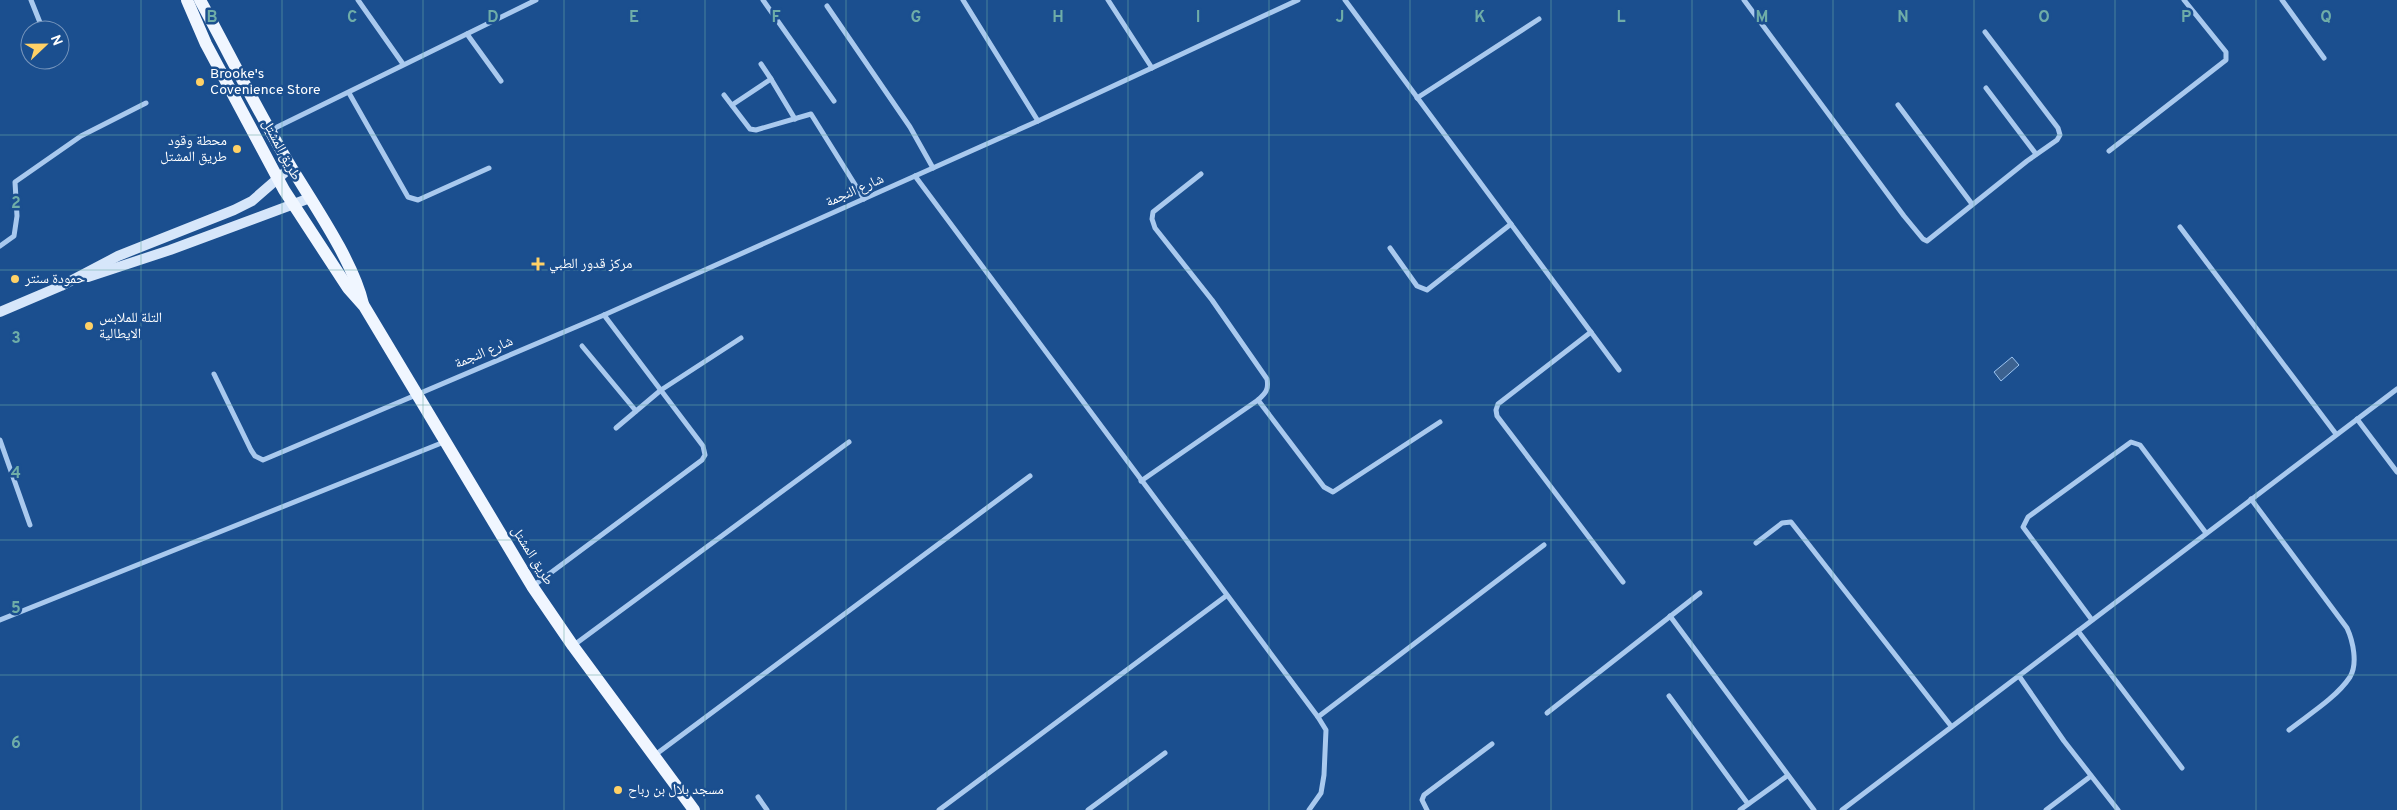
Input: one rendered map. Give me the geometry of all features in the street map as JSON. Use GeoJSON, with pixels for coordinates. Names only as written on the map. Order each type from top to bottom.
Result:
{"type":"FeatureCollection","features":[{"type":"Feature","properties":{"kind":"main road","name":"طريق المشتل"},"geometry":{"type":"LineString","coordinates":[[187,0],[206,44],[294,205],[348,288],[364,306],[532,586],[573,646],[694,810]]}},
{"type":"Feature","properties":{"kind":"main road","name":"طريق المشتل"},"geometry":{"type":"LineString","coordinates":[[200,0],[270,130],[359,286],[364,306]]}},
{"type":"Feature","properties":{"kind":"main road"},"geometry":{"type":"LineString","coordinates":[[0,312],[61,286],[118,256],[234,210],[252,201],[291,167]]}},
{"type":"Feature","properties":{"kind":"main road"},"geometry":{"type":"LineString","coordinates":[[61,286],[170,250],[310,198]]}},
{"type":"Feature","properties":{"kind":"street"},"geometry":{"type":"LineString","coordinates":[[31,0],[39,20]]}},
{"type":"Feature","properties":{"kind":"street"},"geometry":{"type":"LineString","coordinates":[[358,0],[403,64]]}},
{"type":"Feature","properties":{"kind":"street"},"geometry":{"type":"LineString","coordinates":[[270,130],[536,0]]}},
{"type":"Feature","properties":{"kind":"street"},"geometry":{"type":"LineString","coordinates":[[763,0],[834,101]]}},
{"type":"Feature","properties":{"kind":"street"},"geometry":{"type":"LineString","coordinates":[[963,0],[1038,121]]}},
{"type":"Feature","properties":{"kind":"street"},"geometry":{"type":"LineString","coordinates":[[1108,0],[1152,68]]}},
{"type":"Feature","properties":{"kind":"street","name":"شارع النجمة"},"geometry":{"type":"LineString","coordinates":[[214,374],[251,450],[255,456],[262,460],[604,315],[1038,121],[1285,3],[1298,0]]}},
{"type":"Feature","properties":{"kind":"street"},"geometry":{"type":"LineString","coordinates":[[1345,0],[1618,370]]}},
{"type":"Feature","properties":{"kind":"street"},"geometry":{"type":"LineString","coordinates":[[1744,0],[1927,242],[2036,154],[2058,140],[2060,135],[2058,128],[1985,32]]}},
{"type":"Feature","properties":{"kind":"street"},"geometry":{"type":"LineString","coordinates":[[2109,151],[2226,60],[2226,52],[2184,0]]}},
{"type":"Feature","properties":{"kind":"street"},"geometry":{"type":"LineString","coordinates":[[2282,0],[2324,58]]}},
{"type":"Feature","properties":{"kind":"street"},"geometry":{"type":"LineString","coordinates":[[827,6],[910,127],[933,168]]}},
{"type":"Feature","properties":{"kind":"street"},"geometry":{"type":"LineString","coordinates":[[1417,98],[1539,19]]}},
{"type":"Feature","properties":{"kind":"street"},"geometry":{"type":"LineString","coordinates":[[466,34],[500,81]]}},
{"type":"Feature","properties":{"kind":"street"},"geometry":{"type":"LineString","coordinates":[[761,64],[795,119]]}},
{"type":"Feature","properties":{"kind":"street"},"geometry":{"type":"LineString","coordinates":[[732,105],[771,79]]}},
{"type":"Feature","properties":{"kind":"street"},"geometry":{"type":"LineString","coordinates":[[1986,88],[2036,154]]}},
{"type":"Feature","properties":{"kind":"street"},"geometry":{"type":"LineString","coordinates":[[349,93],[408,197],[418,200],[489,168]]}},
{"type":"Feature","properties":{"kind":"street"},"geometry":{"type":"LineString","coordinates":[[724,95],[750,129],[756,130],[811,114],[864,199]]}},
{"type":"Feature","properties":{"kind":"street"},"geometry":{"type":"LineString","coordinates":[[0,246],[14,236],[17,216],[15,182],[81,136],[146,103]]}},
{"type":"Feature","properties":{"kind":"street"},"geometry":{"type":"LineString","coordinates":[[1898,105],[1972,204]]}},
{"type":"Feature","properties":{"kind":"street"},"geometry":{"type":"LineString","coordinates":[[1141,481],[1266,393],[1267,379],[1212,300],[1155,228],[1152,218],[1153,212],[1201,174]]}},
{"type":"Feature","properties":{"kind":"street"},"geometry":{"type":"LineString","coordinates":[[915,176],[1318,717],[1326,730],[1324,775],[1321,793],[1310,810]]}},
{"type":"Feature","properties":{"kind":"street"},"geometry":{"type":"LineString","coordinates":[[1390,248],[1417,286],[1427,290],[1511,224]]}},
{"type":"Feature","properties":{"kind":"street"},"geometry":{"type":"LineString","coordinates":[[2180,227],[2336,434]]}},
{"type":"Feature","properties":{"kind":"street"},"geometry":{"type":"LineString","coordinates":[[532,586],[702,460],[705,455],[703,446],[604,315]]}},
{"type":"Feature","properties":{"kind":"street"},"geometry":{"type":"LineString","coordinates":[[1591,332],[1498,404],[1496,410],[1497,416],[1623,582]]}},
{"type":"Feature","properties":{"kind":"street"},"geometry":{"type":"LineString","coordinates":[[616,428],[661,390],[741,338]]}},
{"type":"Feature","properties":{"kind":"street"},"geometry":{"type":"LineString","coordinates":[[582,346],[636,411]]}},
{"type":"Feature","properties":{"kind":"street"},"geometry":{"type":"LineString","coordinates":[[1842,810],[2336,434],[2397,390]]}},
{"type":"Feature","properties":{"kind":"street"},"geometry":{"type":"LineString","coordinates":[[1258,400],[1324,487],[1334,492],[1440,422]]}},
{"type":"Feature","properties":{"kind":"street"},"geometry":{"type":"LineString","coordinates":[[2357,419],[2397,472]]}},
{"type":"Feature","properties":{"kind":"street"},"geometry":{"type":"LineString","coordinates":[[0,440],[30,525]]}},
{"type":"Feature","properties":{"kind":"street"},"geometry":{"type":"LineString","coordinates":[[0,620],[444,442]]}},
{"type":"Feature","properties":{"kind":"street"},"geometry":{"type":"LineString","coordinates":[[573,646],[849,442]]}},
{"type":"Feature","properties":{"kind":"street"},"geometry":{"type":"LineString","coordinates":[[2092,620],[2023,527],[2028,517],[2074,486],[2131,442],[2140,445],[2206,533]]}},
{"type":"Feature","properties":{"kind":"street"},"geometry":{"type":"LineString","coordinates":[[655,755],[1030,476]]}},
{"type":"Feature","properties":{"kind":"street"},"geometry":{"type":"LineString","coordinates":[[2251,499],[2347,628],[2354,649],[2350,676],[2336,691],[2289,730]]}},
{"type":"Feature","properties":{"kind":"street"},"geometry":{"type":"LineString","coordinates":[[1756,543],[1782,523],[1786,521],[1791,522],[1951,726]]}},
{"type":"Feature","properties":{"kind":"street"},"geometry":{"type":"LineString","coordinates":[[1318,717],[1544,545]]}},
{"type":"Feature","properties":{"kind":"street"},"geometry":{"type":"LineString","coordinates":[[1547,713],[1700,593]]}},
{"type":"Feature","properties":{"kind":"street"},"geometry":{"type":"LineString","coordinates":[[939,810],[1226,596]]}},
{"type":"Feature","properties":{"kind":"street"},"geometry":{"type":"LineString","coordinates":[[1670,616],[1814,810]]}},
{"type":"Feature","properties":{"kind":"street"},"geometry":{"type":"LineString","coordinates":[[2078,631],[2182,768]]}},
{"type":"Feature","properties":{"kind":"street"},"geometry":{"type":"LineString","coordinates":[[2019,676],[2118,810]]}},
{"type":"Feature","properties":{"kind":"street"},"geometry":{"type":"LineString","coordinates":[[1669,696],[1748,804]]}},
{"type":"Feature","properties":{"kind":"street"},"geometry":{"type":"LineString","coordinates":[[1427,810],[1423,804],[1424,795],[1492,744]]}},
{"type":"Feature","properties":{"kind":"street"},"geometry":{"type":"LineString","coordinates":[[1088,810],[1165,753]]}},
{"type":"Feature","properties":{"kind":"street"},"geometry":{"type":"LineString","coordinates":[[1740,810],[1787,776]]}},
{"type":"Feature","properties":{"kind":"street"},"geometry":{"type":"LineString","coordinates":[[2046,810],[2092,776]]}},
{"type":"Feature","properties":{"kind":"street"},"geometry":{"type":"LineString","coordinates":[[758,797],[767,810]]}},
{"type":"Feature","properties":{"kind":"water"},"geometry":{"type":"Polygon","coordinates":[[[2012,357],[2019,365],[2001,381],[1994,372],[2012,357]]]}},
{"type":"Feature","properties":{"kind":"place","name":"Brooke's Covenience Store"},"geometry":{"type":"Point","coordinates":[200,82]}},
{"type":"Feature","properties":{"kind":"place","name":"محطة وقود طريق المشتل"},"geometry":{"type":"Point","coordinates":[237,149]}},
{"type":"Feature","properties":{"kind":"place","name":"مركز قدور الطبي"},"geometry":{"type":"Point","coordinates":[538,264]}},
{"type":"Feature","properties":{"kind":"place","name":"حمودة سنتر"},"geometry":{"type":"Point","coordinates":[15,279]}},
{"type":"Feature","properties":{"kind":"place","name":"التلة للملابس الايطالية"},"geometry":{"type":"Point","coordinates":[89,326]}},
{"type":"Feature","properties":{"kind":"place","name":"مسجد بلال بن رباح"},"geometry":{"type":"Point","coordinates":[618,790]}}]}
